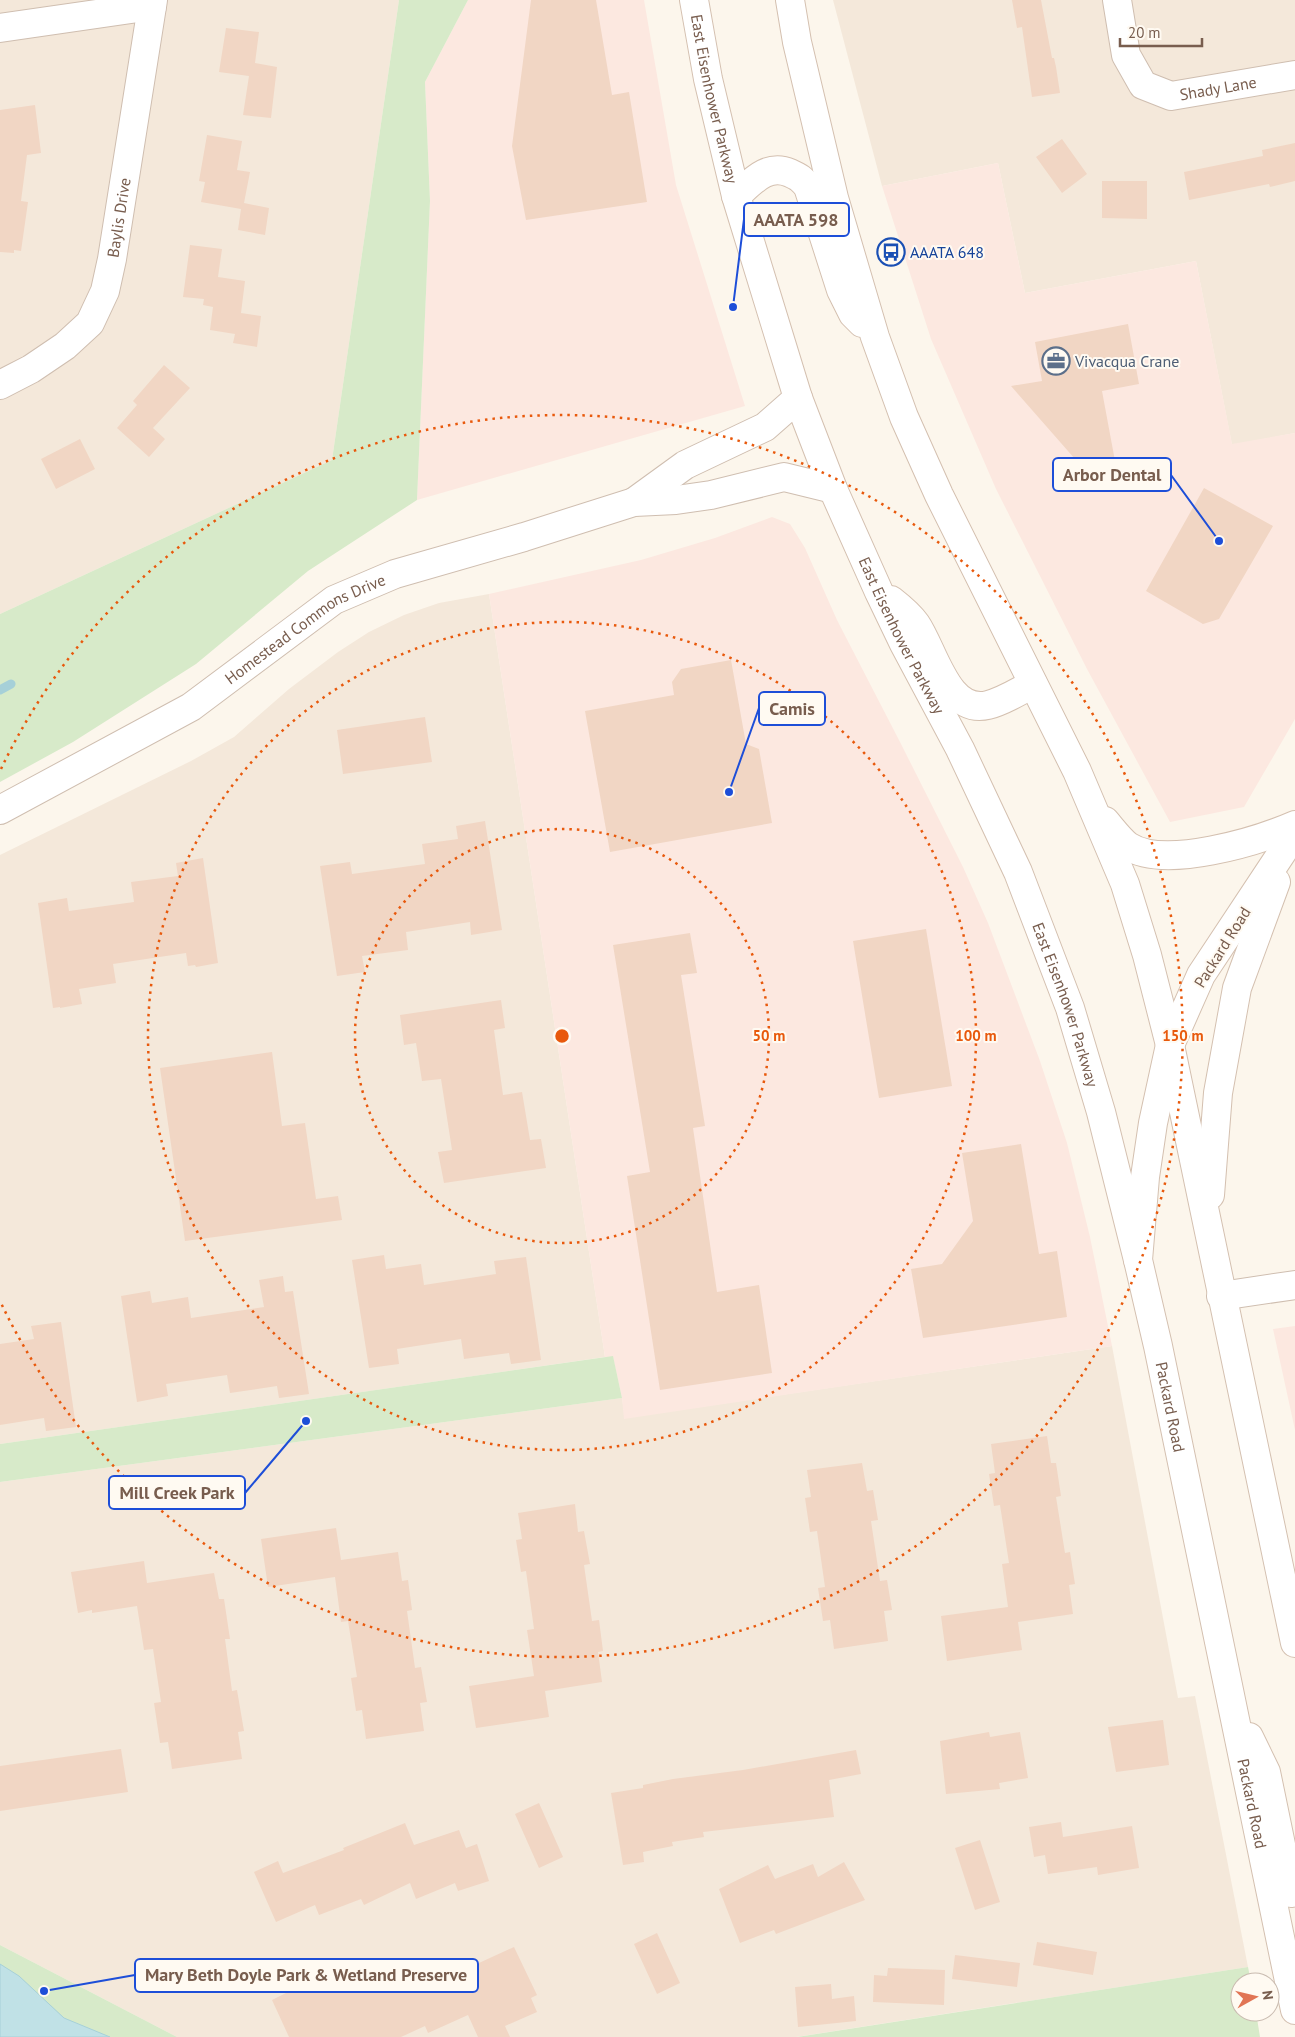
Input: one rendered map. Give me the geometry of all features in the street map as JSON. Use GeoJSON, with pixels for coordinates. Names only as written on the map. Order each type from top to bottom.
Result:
{"type":"FeatureCollection","features":[{"type":"Feature","properties":{"kind":"main road","name":"East Eisenhower Parkway"},"geometry":{"type":"LineString","coordinates":[[694,0],[708,79],[736,196],[798,398],[833,489],[879,592],[904,644],[960,749],[1025,890],[1070,1008],[1101,1112],[1138,1260]]}},
{"type":"Feature","properties":{"kind":"main road"},"geometry":{"type":"LineString","coordinates":[[790,0],[797,42],[834,198],[875,336],[904,417],[939,495],[1092,806],[1125,884],[1147,955],[1170,1045],[1295,1643]]}},
{"type":"Feature","properties":{"kind":"main road","name":"Shady Lane"},"geometry":{"type":"LineString","coordinates":[[1116,0],[1126,55],[1143,86],[1171,96],[1295,75]]}},
{"type":"Feature","properties":{"kind":"main road"},"geometry":{"type":"LineString","coordinates":[[0,28],[152,3]]}},
{"type":"Feature","properties":{"kind":"main road","name":"Baylis Drive"},"geometry":{"type":"LineString","coordinates":[[0,385],[31,369],[65,346],[90,323],[105,291],[114,249],[152,3]]}},
{"type":"Feature","properties":{"kind":"main road"},"geometry":{"type":"LineString","coordinates":[[736,196],[760,175],[770,170],[782,169],[801,178],[808,187],[841,290],[853,314],[875,336]]}},
{"type":"Feature","properties":{"kind":"main road","name":"Homestead Commons Drive"},"geometry":{"type":"LineString","coordinates":[[634,502],[685,465],[765,427],[798,398]]}},
{"type":"Feature","properties":{"kind":"main road","name":"Homestead Commons Drive"},"geometry":{"type":"LineString","coordinates":[[0,810],[191,707],[334,600],[395,574],[524,537],[634,502],[676,500],[711,495],[784,476],[833,489]]}},
{"type":"Feature","properties":{"kind":"main road"},"geometry":{"type":"LineString","coordinates":[[879,592],[901,608],[915,623],[946,683],[957,698],[972,706],[988,705],[1033,684]]}},
{"type":"Feature","properties":{"kind":"main road"},"geometry":{"type":"LineString","coordinates":[[1092,806],[1128,845],[1143,852],[1165,855],[1203,851],[1293,834]]}},
{"type":"Feature","properties":{"kind":"main road"},"geometry":{"type":"LineString","coordinates":[[1208,1226],[1218,1093],[1238,988],[1293,834]]}},
{"type":"Feature","properties":{"kind":"main road","name":"Packard Road"},"geometry":{"type":"LineString","coordinates":[[1293,834],[1201,975],[1170,1045],[1152,1123],[1138,1260],[1295,2008]]}},
{"type":"Feature","properties":{"kind":"main road"},"geometry":{"type":"LineString","coordinates":[[1222,1296],[1295,1285]]}},
{"type":"Feature","properties":{"kind":"main road"},"geometry":{"type":"LineString","coordinates":[[1231,1699],[1266,1772],[1295,1914]]}},
{"type":"Feature","properties":{"kind":"shaded area"},"geometry":{"type":"Polygon","coordinates":[[[0,0],[399,0],[332,460],[0,614],[0,0]]]}},
{"type":"Feature","properties":{"kind":"shaded area"},"geometry":{"type":"Polygon","coordinates":[[[468,0],[644,0],[676,185],[745,406],[417,500],[430,201],[425,82],[468,0]]]}},
{"type":"Feature","properties":{"kind":"shaded area"},"geometry":{"type":"Polygon","coordinates":[[[833,0],[1295,0],[1295,433],[1232,445],[1196,261],[1025,293],[998,163],[882,186],[833,0]]]}},
{"type":"Feature","properties":{"kind":"shaded area"},"geometry":{"type":"Polygon","coordinates":[[[998,163],[1025,293],[1196,261],[1232,444],[1295,433],[1295,719],[1244,807],[1170,822],[1087,669],[996,489],[931,339],[882,186],[998,163]]]}},
{"type":"Feature","properties":{"kind":"shaded area"},"geometry":{"type":"Polygon","coordinates":[[[772,517],[790,524],[805,548],[837,620],[963,867],[988,923],[1040,1061],[1067,1143],[1090,1237],[1112,1346],[624,1419],[622,1398],[613,1357],[605,1357],[489,594],[641,560],[715,538],[772,517]]]}},
{"type":"Feature","properties":{"kind":"shaded area"},"geometry":{"type":"Polygon","coordinates":[[[489,594],[605,1357],[0,1444],[0,855],[191,761],[234,737],[289,689],[338,652],[369,632],[404,615],[439,603],[489,594]]]}},
{"type":"Feature","properties":{"kind":"shaded area"},"geometry":{"type":"Polygon","coordinates":[[[1295,1326],[1295,1430],[1273,1329],[1295,1326]]]}},
{"type":"Feature","properties":{"kind":"shaded area"},"geometry":{"type":"Polygon","coordinates":[[[1112,1346],[1178,1698],[1195,1696],[1248,1967],[796,2037],[177,2037],[0,1945],[0,1482],[622,1398],[625,1418],[1112,1346]]]}},
{"type":"Feature","properties":{"kind":"green space"},"geometry":{"type":"Polygon","coordinates":[[[399,0],[468,0],[425,82],[430,201],[417,500],[308,571],[196,664],[73,742],[0,782],[0,614],[332,460],[399,0]]]}},
{"type":"Feature","properties":{"kind":"green space"},"geometry":{"type":"Polygon","coordinates":[[[613,1356],[622,1398],[0,1482],[0,1444],[613,1356]]]}},
{"type":"Feature","properties":{"kind":"green space"},"geometry":{"type":"Polygon","coordinates":[[[0,1945],[177,2037],[0,2037],[0,1945]]]}},
{"type":"Feature","properties":{"kind":"green space"},"geometry":{"type":"Polygon","coordinates":[[[1248,1967],[1249,1972],[1230,1972],[1230,2022],[1258,2022],[1260,2037],[797,2037],[1248,1967]]]}},
{"type":"Feature","properties":{"kind":"water"},"geometry":{"type":"Polygon","coordinates":[[[0,1964],[19,1976],[64,2018],[110,2037],[0,2037],[0,1964]]]}},
{"type":"Feature","properties":{"kind":"building"},"geometry":{"type":"Polygon","coordinates":[[[531,0],[596,0],[612,95],[629,92],[647,202],[526,220],[512,146],[531,0]]]}},
{"type":"Feature","properties":{"kind":"building"},"geometry":{"type":"Polygon","coordinates":[[[1012,0],[1041,0],[1060,93],[1032,97],[1022,27],[1017,28],[1012,0]]]}},
{"type":"Feature","properties":{"kind":"building"},"geometry":{"type":"Polygon","coordinates":[[[226,28],[259,32],[255,63],[277,67],[271,118],[243,115],[249,76],[219,72],[226,28]]]}},
{"type":"Feature","properties":{"kind":"building"},"geometry":{"type":"Polygon","coordinates":[[[35,105],[41,153],[27,155],[21,201],[28,202],[21,251],[14,250],[14,253],[0,252],[0,110],[35,105]]]}},
{"type":"Feature","properties":{"kind":"building"},"geometry":{"type":"Polygon","coordinates":[[[207,135],[242,141],[237,170],[250,172],[244,203],[269,208],[265,235],[238,230],[241,209],[201,202],[205,182],[199,181],[207,135]]]}},
{"type":"Feature","properties":{"kind":"building"},"geometry":{"type":"Polygon","coordinates":[[[1062,139],[1087,174],[1062,193],[1036,157],[1062,139]]]}},
{"type":"Feature","properties":{"kind":"building"},"geometry":{"type":"Polygon","coordinates":[[[1295,143],[1295,181],[1270,187],[1269,184],[1189,200],[1184,172],[1263,156],[1262,150],[1295,143]]]}},
{"type":"Feature","properties":{"kind":"building"},"geometry":{"type":"Polygon","coordinates":[[[1102,181],[1147,181],[1147,219],[1102,218],[1102,181]]]}},
{"type":"Feature","properties":{"kind":"building"},"geometry":{"type":"Polygon","coordinates":[[[190,245],[222,249],[218,277],[245,281],[241,313],[261,316],[257,347],[233,343],[235,334],[210,330],[213,307],[203,305],[204,299],[183,297],[190,245]]]}},
{"type":"Feature","properties":{"kind":"building"},"geometry":{"type":"Polygon","coordinates":[[[1128,324],[1139,384],[1102,391],[1115,461],[1082,467],[1011,386],[1042,381],[1035,342],[1128,324]]]}},
{"type":"Feature","properties":{"kind":"building"},"geometry":{"type":"Polygon","coordinates":[[[164,365],[190,388],[153,428],[165,439],[149,457],[117,428],[137,405],[133,401],[164,365]]]}},
{"type":"Feature","properties":{"kind":"building"},"geometry":{"type":"Polygon","coordinates":[[[80,439],[95,469],[56,489],[41,459],[80,439]]]}},
{"type":"Feature","properties":{"kind":"building"},"geometry":{"type":"Polygon","coordinates":[[[1204,488],[1273,526],[1219,619],[1203,624],[1146,591],[1204,488]]]}},
{"type":"Feature","properties":{"kind":"building"},"geometry":{"type":"Polygon","coordinates":[[[731,660],[746,744],[759,749],[772,823],[610,852],[585,711],[674,695],[672,682],[681,669],[731,660]]]}},
{"type":"Feature","properties":{"kind":"building"},"geometry":{"type":"Polygon","coordinates":[[[425,717],[432,762],[343,774],[337,730],[425,717]]]}},
{"type":"Feature","properties":{"kind":"building"},"geometry":{"type":"Polygon","coordinates":[[[485,821],[502,930],[471,935],[470,922],[406,932],[408,950],[362,956],[365,972],[337,976],[320,866],[350,862],[352,874],[425,864],[422,844],[458,839],[456,826],[485,821]]]}},
{"type":"Feature","properties":{"kind":"building"},"geometry":{"type":"Polygon","coordinates":[[[203,858],[218,963],[196,967],[195,965],[188,966],[186,953],[113,964],[116,983],[79,989],[82,1004],[53,1008],[38,903],[67,898],[69,911],[134,902],[131,882],[178,876],[176,863],[203,858]]]}},
{"type":"Feature","properties":{"kind":"building"},"geometry":{"type":"Polygon","coordinates":[[[926,929],[952,1086],[879,1098],[853,941],[926,929]]]}},
{"type":"Feature","properties":{"kind":"building"},"geometry":{"type":"Polygon","coordinates":[[[690,933],[697,973],[681,975],[705,1126],[693,1128],[717,1292],[759,1285],[772,1373],[660,1390],[627,1176],[650,1172],[613,945],[690,933]]]}},
{"type":"Feature","properties":{"kind":"building"},"geometry":{"type":"Polygon","coordinates":[[[501,1000],[505,1028],[494,1030],[503,1095],[522,1092],[530,1140],[541,1139],[546,1168],[444,1183],[438,1152],[452,1150],[441,1079],[422,1081],[416,1043],[404,1045],[400,1015],[501,1000]]]}},
{"type":"Feature","properties":{"kind":"building"},"geometry":{"type":"Polygon","coordinates":[[[272,1052],[282,1126],[305,1123],[316,1199],[338,1196],[342,1220],[185,1241],[160,1068],[272,1052]]]}},
{"type":"Feature","properties":{"kind":"building"},"geometry":{"type":"Polygon","coordinates":[[[1021,1144],[1039,1254],[1057,1251],[1067,1317],[923,1338],[911,1269],[942,1264],[973,1221],[962,1153],[1021,1144]]]}},
{"type":"Feature","properties":{"kind":"building"},"geometry":{"type":"Polygon","coordinates":[[[384,1255],[386,1269],[421,1264],[424,1285],[496,1274],[494,1261],[526,1257],[541,1360],[511,1364],[509,1353],[464,1359],[461,1339],[397,1349],[399,1364],[369,1368],[352,1260],[384,1255]]]}},
{"type":"Feature","properties":{"kind":"building"},"geometry":{"type":"Polygon","coordinates":[[[283,1276],[285,1292],[293,1291],[309,1394],[279,1398],[277,1386],[230,1393],[227,1375],[166,1384],[168,1396],[137,1402],[121,1296],[150,1291],[152,1303],[188,1297],[191,1318],[264,1307],[259,1280],[283,1276]]]}},
{"type":"Feature","properties":{"kind":"building"},"geometry":{"type":"Polygon","coordinates":[[[61,1322],[76,1427],[46,1431],[44,1418],[0,1425],[0,1344],[34,1339],[31,1326],[61,1322]]]}},
{"type":"Feature","properties":{"kind":"building"},"geometry":{"type":"Polygon","coordinates":[[[1047,1436],[1051,1463],[1056,1463],[1061,1496],[1056,1497],[1065,1553],[1070,1552],[1075,1584],[1069,1585],[1073,1614],[1018,1622],[1022,1650],[947,1661],[941,1616],[1008,1607],[1002,1564],[1009,1563],[1000,1505],[994,1506],[989,1474],[995,1473],[991,1444],[1047,1436]]]}},
{"type":"Feature","properties":{"kind":"building"},"geometry":{"type":"Polygon","coordinates":[[[862,1463],[867,1491],[873,1490],[878,1520],[871,1521],[880,1581],[887,1580],[892,1610],[884,1611],[888,1641],[834,1649],[830,1620],[823,1621],[818,1588],[825,1587],[817,1531],[810,1532],[805,1498],[811,1497],[807,1470],[862,1463]]]}},
{"type":"Feature","properties":{"kind":"building"},"geometry":{"type":"Polygon","coordinates":[[[575,1504],[578,1532],[584,1531],[590,1564],[584,1565],[592,1621],[599,1620],[603,1651],[598,1652],[602,1682],[545,1691],[549,1717],[476,1728],[469,1686],[534,1676],[527,1630],[534,1629],[526,1571],[521,1572],[516,1540],[522,1539],[518,1513],[575,1504]]]}},
{"type":"Feature","properties":{"kind":"building"},"geometry":{"type":"Polygon","coordinates":[[[336,1528],[341,1560],[398,1552],[402,1581],[408,1580],[412,1610],[407,1611],[415,1668],[421,1667],[427,1702],[420,1703],[424,1731],[366,1739],[362,1710],[356,1711],[351,1678],[357,1677],[348,1621],[341,1622],[335,1577],[268,1587],[261,1539],[336,1528]]]}},
{"type":"Feature","properties":{"kind":"building"},"geometry":{"type":"Polygon","coordinates":[[[144,1561],[147,1583],[214,1573],[219,1599],[224,1599],[230,1639],[225,1639],[232,1691],[237,1690],[244,1731],[238,1732],[242,1759],[172,1769],[168,1742],[160,1743],[154,1703],[161,1702],[153,1649],[144,1650],[137,1606],[92,1613],[92,1610],[78,1613],[71,1572],[144,1561]]]}},
{"type":"Feature","properties":{"kind":"building"},"geometry":{"type":"Polygon","coordinates":[[[1163,1720],[1169,1765],[1116,1772],[1108,1727],[1163,1720]]]}},
{"type":"Feature","properties":{"kind":"building"},"geometry":{"type":"Polygon","coordinates":[[[989,1732],[990,1737],[1020,1732],[1028,1778],[999,1783],[1000,1789],[946,1794],[940,1741],[989,1732]]]}},
{"type":"Feature","properties":{"kind":"building"},"geometry":{"type":"Polygon","coordinates":[[[121,1749],[128,1792],[0,1811],[0,1766],[121,1749]]]}},
{"type":"Feature","properties":{"kind":"building"},"geometry":{"type":"Polygon","coordinates":[[[856,1750],[861,1774],[829,1780],[834,1817],[703,1832],[704,1837],[672,1842],[673,1846],[643,1852],[644,1862],[623,1865],[611,1793],[643,1788],[643,1785],[673,1779],[743,1770],[856,1750]]]}},
{"type":"Feature","properties":{"kind":"building"},"geometry":{"type":"Polygon","coordinates":[[[539,1803],[563,1857],[539,1868],[515,1814],[539,1803]]]}},
{"type":"Feature","properties":{"kind":"building"},"geometry":{"type":"Polygon","coordinates":[[[1061,1822],[1063,1837],[1132,1826],[1139,1868],[1098,1875],[1097,1867],[1048,1874],[1045,1855],[1034,1857],[1029,1827],[1061,1822]]]}},
{"type":"Feature","properties":{"kind":"building"},"geometry":{"type":"Polygon","coordinates":[[[405,1823],[414,1845],[459,1830],[466,1848],[477,1844],[489,1881],[458,1891],[455,1883],[416,1899],[410,1883],[364,1905],[361,1899],[319,1915],[315,1905],[276,1922],[254,1872],[278,1861],[283,1873],[344,1850],[343,1848],[405,1823]]]}},
{"type":"Feature","properties":{"kind":"building"},"geometry":{"type":"Polygon","coordinates":[[[980,1840],[1000,1902],[975,1910],[955,1848],[980,1840]]]}},
{"type":"Feature","properties":{"kind":"building"},"geometry":{"type":"Polygon","coordinates":[[[844,1862],[865,1900],[776,1934],[774,1930],[740,1943],[719,1889],[768,1865],[775,1879],[813,1864],[818,1877],[844,1862]]]}},
{"type":"Feature","properties":{"kind":"building"},"geometry":{"type":"Polygon","coordinates":[[[657,1933],[680,1983],[657,1994],[634,1944],[657,1933]]]}},
{"type":"Feature","properties":{"kind":"building"},"geometry":{"type":"Polygon","coordinates":[[[1037,1942],[1097,1952],[1093,1975],[1033,1965],[1037,1942]]]}},
{"type":"Feature","properties":{"kind":"building"},"geometry":{"type":"Polygon","coordinates":[[[514,1947],[537,1995],[531,1998],[537,2012],[505,2026],[510,2037],[478,2037],[468,2015],[428,2033],[425,2026],[401,2037],[289,2037],[272,2000],[330,1971],[336,1983],[377,1964],[382,1975],[421,1958],[429,1978],[465,1962],[468,1968],[514,1947]]]}},
{"type":"Feature","properties":{"kind":"building"},"geometry":{"type":"Polygon","coordinates":[[[955,1955],[1020,1963],[1017,1987],[952,1979],[955,1955]]]}},
{"type":"Feature","properties":{"kind":"building"},"geometry":{"type":"Polygon","coordinates":[[[888,1968],[945,1970],[944,2005],[873,2002],[874,1975],[887,1976],[888,1968]]]}},
{"type":"Feature","properties":{"kind":"building"},"geometry":{"type":"Polygon","coordinates":[[[831,1984],[832,1999],[854,1996],[856,2021],[798,2027],[795,1987],[831,1984]]]}},
{"type":"Feature","properties":{"kind":"waterway"},"geometry":{"type":"LineString","coordinates":[[0,690],[11,684]]}},
{"type":"Feature","properties":{"kind":"place","name":"AAATA 648"},"geometry":{"type":"Point","coordinates":[891,252]}},
{"type":"Feature","properties":{"kind":"place","name":"AAATA 598"},"geometry":{"type":"Point","coordinates":[733,307]}},
{"type":"Feature","properties":{"kind":"place","name":"Vivacqua Crane"},"geometry":{"type":"Point","coordinates":[1056,361]}},
{"type":"Feature","properties":{"kind":"place","name":"Arbor Dental"},"geometry":{"type":"Point","coordinates":[1219,541]}},
{"type":"Feature","properties":{"kind":"place","name":"Camis"},"geometry":{"type":"Point","coordinates":[729,792]}},
{"type":"Feature","properties":{"kind":"place","name":"Mill Creek Park"},"geometry":{"type":"Point","coordinates":[306,1421]}},
{"type":"Feature","properties":{"kind":"place","name":"Mary Beth Doyle Park & Wetland Preserve"},"geometry":{"type":"Point","coordinates":[44,1991]}}]}
